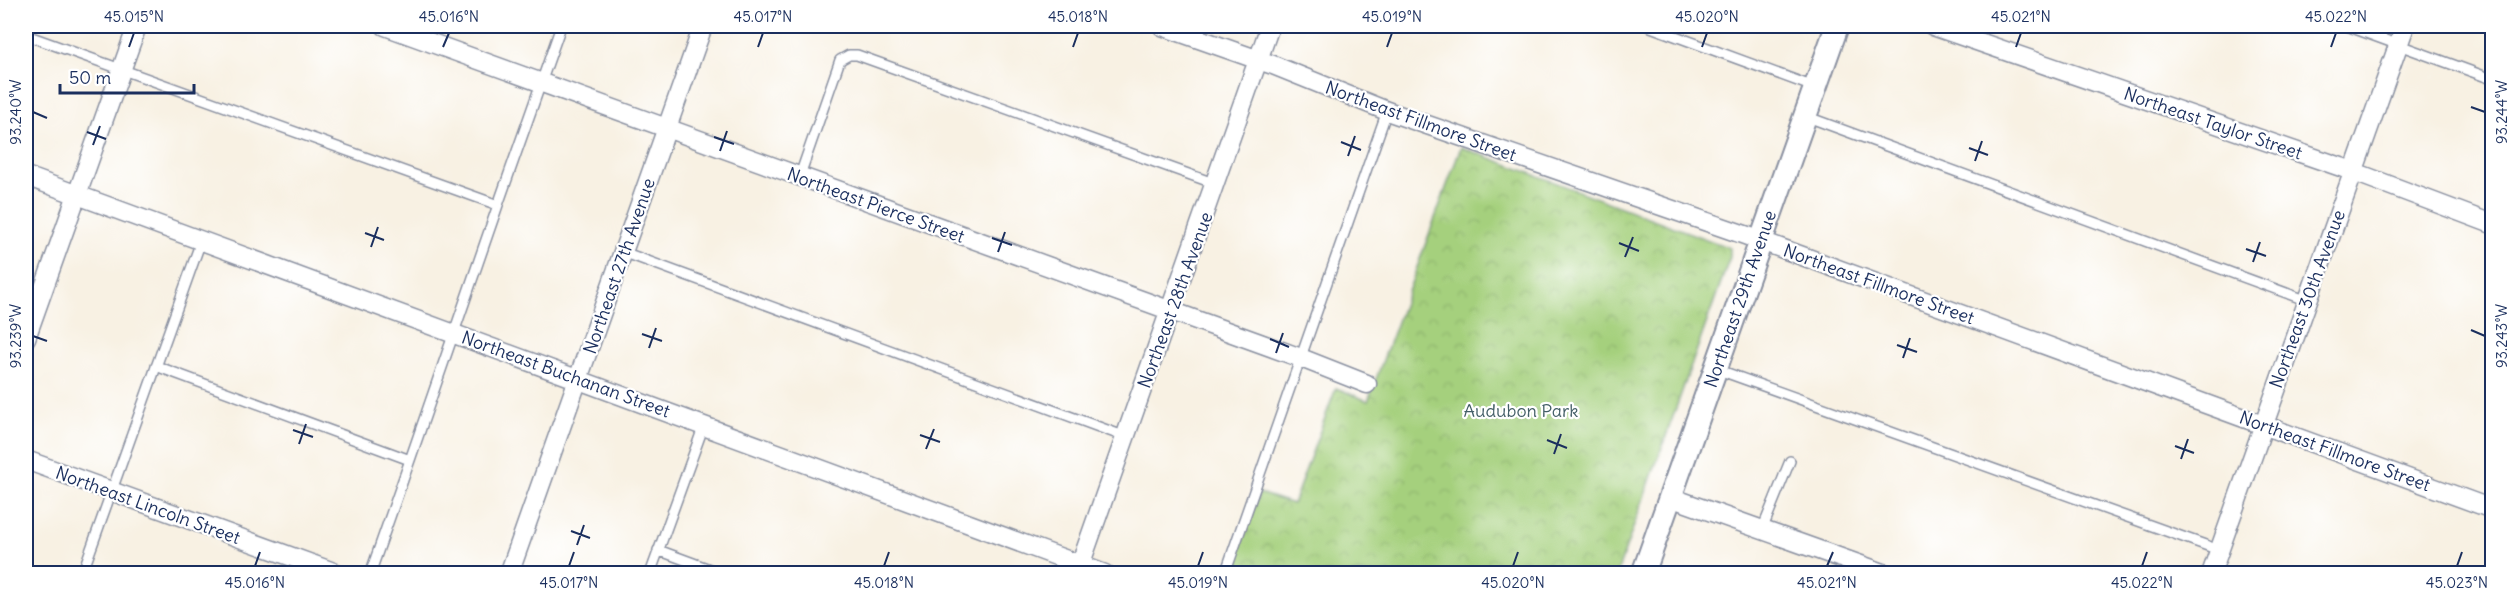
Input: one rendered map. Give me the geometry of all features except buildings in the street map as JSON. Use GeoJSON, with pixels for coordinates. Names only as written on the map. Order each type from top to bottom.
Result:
{"type":"FeatureCollection","features":[{"type":"Feature","properties":{"kind":"street"},"geometry":{"type":"LineString","coordinates":[[26,338],[29,318],[77,195],[137,26]]}},
{"type":"Feature","properties":{"kind":"street","name":"Northeast Pierce Street"},"geometry":{"type":"LineString","coordinates":[[385,26],[668,127],[799,178],[1301,358],[1367,384]]}},
{"type":"Feature","properties":{"kind":"street","name":"Northeast 27th Avenue"},"geometry":{"type":"LineString","coordinates":[[510,573],[703,26]]}},
{"type":"Feature","properties":{"kind":"street","name":"Northeast Fillmore Street"},"geometry":{"type":"LineString","coordinates":[[1162,26],[1257,59],[1387,111],[1761,241],[2493,509]]}},
{"type":"Feature","properties":{"kind":"street","name":"Northeast 28th Avenue"},"geometry":{"type":"LineString","coordinates":[[1078,569],[1270,26]]}},
{"type":"Feature","properties":{"kind":"street","name":"Northeast 29th Avenue"},"geometry":{"type":"LineString","coordinates":[[1643,573],[1837,26]]}},
{"type":"Feature","properties":{"kind":"street","name":"Northeast Taylor Street"},"geometry":{"type":"LineString","coordinates":[[1933,26],[2354,171],[2493,224]]}},
{"type":"Feature","properties":{"kind":"street","name":"Northeast 30th Avenue"},"geometry":{"type":"LineString","coordinates":[[2211,573],[2405,26]]}},
{"type":"Feature","properties":{"kind":"street","name":"Northeast Buchanan Street"},"geometry":{"type":"LineString","coordinates":[[26,176],[704,425],[1078,569],[1105,573]]}},
{"type":"Feature","properties":{"kind":"street","name":"Northeast Lincoln Street"},"geometry":{"type":"LineString","coordinates":[[26,460],[339,573]]}},
{"type":"Feature","properties":{"kind":"street"},"geometry":{"type":"LineString","coordinates":[[1670,497],[1886,573]]}},
{"type":"Feature","properties":{"kind":"lane"},"geometry":{"type":"LineString","coordinates":[[370,573],[561,26]]}},
{"type":"Feature","properties":{"kind":"lane"},"geometry":{"type":"LineString","coordinates":[[1648,26],[1815,87]]}},
{"type":"Feature","properties":{"kind":"lane"},"geometry":{"type":"LineString","coordinates":[[2347,26],[2493,79]]}},
{"type":"Feature","properties":{"kind":"lane"},"geometry":{"type":"LineString","coordinates":[[26,35],[498,205]]}},
{"type":"Feature","properties":{"kind":"lane"},"geometry":{"type":"LineString","coordinates":[[799,178],[840,60],[849,55],[857,55],[1216,184]]}},
{"type":"Feature","properties":{"kind":"lane"},"geometry":{"type":"LineString","coordinates":[[1225,573],[1387,111]]}},
{"type":"Feature","properties":{"kind":"lane"},"geometry":{"type":"LineString","coordinates":[[1805,116],[2308,301]]}},
{"type":"Feature","properties":{"kind":"lane"},"geometry":{"type":"LineString","coordinates":[[82,573],[201,241]]}},
{"type":"Feature","properties":{"kind":"lane"},"geometry":{"type":"LineString","coordinates":[[623,252],[1126,436]]}},
{"type":"Feature","properties":{"kind":"lane"},"geometry":{"type":"LineString","coordinates":[[156,366],[410,460]]}},
{"type":"Feature","properties":{"kind":"lane"},"geometry":{"type":"LineString","coordinates":[[1716,369],[2219,550]]}},
{"type":"Feature","properties":{"kind":"lane"},"geometry":{"type":"LineString","coordinates":[[650,573],[704,425]]}},
{"type":"Feature","properties":{"kind":"lane"},"geometry":{"type":"LineString","coordinates":[[1762,530],[1790,461]]}},
{"type":"Feature","properties":{"kind":"lane"},"geometry":{"type":"LineString","coordinates":[[658,550],[723,573]]}},
{"type":"Feature","properties":{"kind":"green space","name":"Audubon Park"},"geometry":{"type":"Polygon","coordinates":[[[1461,147],[1730,248],[1730,257],[1617,573],[1231,574],[1259,493],[1293,504],[1336,388],[1368,401],[1461,147]]]}}]}
